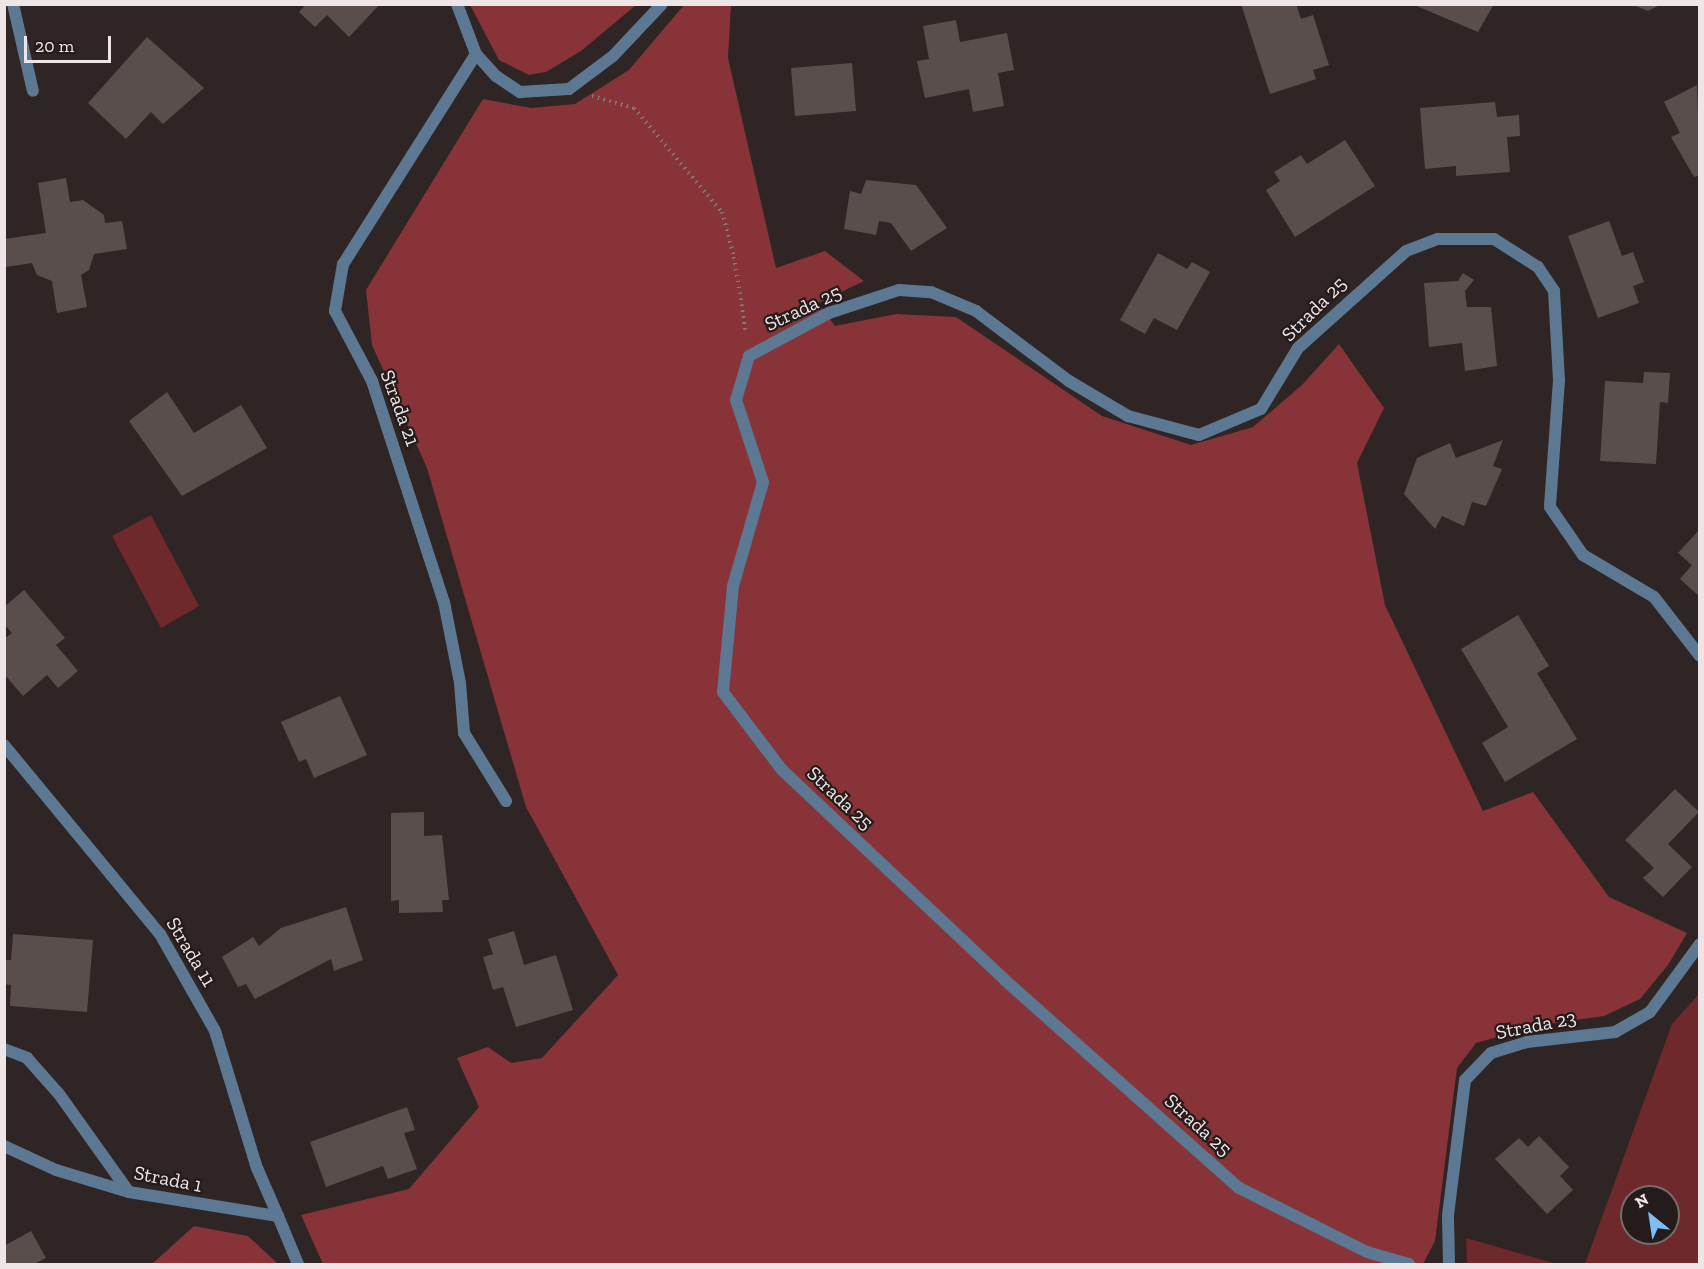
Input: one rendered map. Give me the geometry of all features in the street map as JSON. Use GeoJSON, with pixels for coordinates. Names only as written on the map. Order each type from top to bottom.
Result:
{"type":"FeatureCollection","features":[{"type":"Feature","properties":{"kind":"street"},"geometry":{"type":"LineString","coordinates":[[12,4],[33,91]]}},
{"type":"Feature","properties":{"kind":"street"},"geometry":{"type":"LineString","coordinates":[[457,4],[476,54],[496,76],[520,92],[569,89],[613,56],[662,4]]}},
{"type":"Feature","properties":{"kind":"street","name":"Strada 21"},"geometry":{"type":"LineString","coordinates":[[476,54],[343,264],[335,311],[372,381],[441,591],[460,683],[464,734],[506,801]]}},
{"type":"Feature","properties":{"kind":"street","name":"Strada 25"},"geometry":{"type":"LineString","coordinates":[[1409,1264],[1367,1252],[1239,1188],[1004,979],[782,770],[723,692],[733,586],[763,482],[735,400],[749,356],[829,313],[899,290],[931,292],[976,311],[1069,381],[1128,416],[1199,435],[1261,409],[1298,348],[1406,251],[1438,239],[1494,239],[1538,267],[1554,291],[1559,380],[1550,507],[1583,555],[1654,597],[1700,656]]}},
{"type":"Feature","properties":{"kind":"street","name":"Strada 11"},"geometry":{"type":"LineString","coordinates":[[4,745],[160,934],[215,1031],[257,1168],[278,1215]]}},
{"type":"Feature","properties":{"kind":"street","name":"Strada 23"},"geometry":{"type":"LineString","coordinates":[[1449,1264],[1448,1215],[1465,1080],[1491,1053],[1527,1042],[1615,1032],[1650,1012],[1700,944]]}},
{"type":"Feature","properties":{"kind":"street"},"geometry":{"type":"LineString","coordinates":[[4,1049],[27,1058],[59,1094],[129,1192]]}},
{"type":"Feature","properties":{"kind":"street","name":"Strada 1"},"geometry":{"type":"LineString","coordinates":[[4,1146],[56,1170],[129,1192],[278,1215]]}},
{"type":"Feature","properties":{"kind":"street"},"geometry":{"type":"LineString","coordinates":[[278,1215],[298,1264]]}},
{"type":"Feature","properties":{"kind":"path"},"geometry":{"type":"LineString","coordinates":[[569,89],[634,108],[722,212],[734,257],[749,356]]}},
{"type":"Feature","properties":{"kind":"shaded area"},"geometry":{"type":"Polygon","coordinates":[[[470,5],[636,5],[581,51],[546,72],[529,75],[499,60],[470,5]]]}},
{"type":"Feature","properties":{"kind":"shaded area"},"geometry":{"type":"Polygon","coordinates":[[[684,5],[731,5],[728,58],[776,268],[825,251],[864,281],[818,303],[835,326],[896,314],[956,317],[1102,416],[1191,445],[1253,427],[1302,385],[1339,344],[1384,408],[1357,463],[1385,605],[1483,811],[1533,792],[1609,897],[1687,933],[1668,965],[1640,999],[1604,1016],[1540,1025],[1476,1043],[1457,1068],[1435,1241],[1423,1264],[323,1264],[301,1215],[409,1189],[479,1107],[457,1058],[488,1047],[511,1063],[542,1058],[618,975],[526,807],[427,468],[372,345],[366,290],[483,99],[531,108],[575,104],[629,70],[684,5]]]}},
{"type":"Feature","properties":{"kind":"shaded area"},"geometry":{"type":"Polygon","coordinates":[[[151,515],[199,606],[161,628],[112,536],[151,515]]]}},
{"type":"Feature","properties":{"kind":"shaded area"},"geometry":{"type":"Polygon","coordinates":[[[1699,994],[1699,1264],[1585,1264],[1672,1024],[1699,994]]]}},
{"type":"Feature","properties":{"kind":"shaded area"},"geometry":{"type":"Polygon","coordinates":[[[194,1226],[248,1236],[278,1264],[152,1264],[194,1226]]]}},
{"type":"Feature","properties":{"kind":"shaded area"},"geometry":{"type":"Polygon","coordinates":[[[1466,1238],[1557,1264],[1467,1264],[1466,1238]]]}},
{"type":"Feature","properties":{"kind":"building"},"geometry":{"type":"Polygon","coordinates":[[[306,4],[380,4],[349,37],[327,15],[315,27],[299,12],[306,4]]]}},
{"type":"Feature","properties":{"kind":"building"},"geometry":{"type":"Polygon","coordinates":[[[1241,4],[1296,4],[1301,19],[1313,15],[1329,65],[1313,70],[1316,79],[1270,94],[1241,4]]]}},
{"type":"Feature","properties":{"kind":"building"},"geometry":{"type":"Polygon","coordinates":[[[1412,4],[1494,4],[1478,32],[1412,4]]]}},
{"type":"Feature","properties":{"kind":"building"},"geometry":{"type":"Polygon","coordinates":[[[1631,4],[1662,4],[1648,11],[1631,4]]]}},
{"type":"Feature","properties":{"kind":"building"},"geometry":{"type":"Polygon","coordinates":[[[956,20],[960,42],[1007,33],[1014,70],[998,73],[1004,106],[973,112],[969,89],[925,98],[917,61],[929,59],[923,26],[956,20]]]}},
{"type":"Feature","properties":{"kind":"building"},"geometry":{"type":"Polygon","coordinates":[[[147,37],[204,88],[163,124],[151,112],[126,139],[88,103],[147,37]]]}},
{"type":"Feature","properties":{"kind":"building"},"geometry":{"type":"Polygon","coordinates":[[[852,63],[856,111],[795,116],[791,68],[852,63]]]}},
{"type":"Feature","properties":{"kind":"building"},"geometry":{"type":"Polygon","coordinates":[[[1697,85],[1700,175],[1694,177],[1671,137],[1680,133],[1664,102],[1697,85]]]}},
{"type":"Feature","properties":{"kind":"building"},"geometry":{"type":"Polygon","coordinates":[[[1495,102],[1497,117],[1519,115],[1520,136],[1507,137],[1510,172],[1456,176],[1456,166],[1425,169],[1420,108],[1495,102]]]}},
{"type":"Feature","properties":{"kind":"building"},"geometry":{"type":"Polygon","coordinates":[[[1345,140],[1375,186],[1295,237],[1266,190],[1280,181],[1274,172],[1301,155],[1307,164],[1345,140]]]}},
{"type":"Feature","properties":{"kind":"building"},"geometry":{"type":"Polygon","coordinates":[[[66,178],[70,202],[83,200],[104,215],[105,223],[122,221],[127,249],[94,254],[89,270],[81,275],[87,307],[57,313],[52,281],[37,275],[32,263],[6,267],[4,239],[46,233],[38,183],[66,178]]]}},
{"type":"Feature","properties":{"kind":"building"},"geometry":{"type":"Polygon","coordinates":[[[866,180],[916,185],[947,228],[911,251],[891,223],[879,221],[876,235],[844,229],[850,191],[861,194],[866,180]]]}},
{"type":"Feature","properties":{"kind":"building"},"geometry":{"type":"Polygon","coordinates":[[[1609,221],[1622,256],[1633,252],[1644,282],[1633,286],[1639,303],[1598,318],[1568,236],[1609,221]]]}},
{"type":"Feature","properties":{"kind":"building"},"geometry":{"type":"Polygon","coordinates":[[[1158,253],[1187,269],[1192,262],[1210,272],[1177,330],[1154,318],[1145,334],[1120,320],[1158,253]]]}},
{"type":"Feature","properties":{"kind":"building"},"geometry":{"type":"Polygon","coordinates":[[[1463,273],[1474,280],[1465,291],[1467,307],[1491,307],[1497,366],[1465,371],[1462,343],[1429,347],[1424,283],[1458,281],[1463,273]]]}},
{"type":"Feature","properties":{"kind":"building"},"geometry":{"type":"Polygon","coordinates":[[[1644,372],[1670,373],[1668,403],[1660,402],[1656,464],[1600,461],[1605,381],[1643,383],[1644,372]]]}},
{"type":"Feature","properties":{"kind":"building"},"geometry":{"type":"Polygon","coordinates":[[[167,392],[194,433],[241,405],[267,448],[182,496],[129,421],[167,392]]]}},
{"type":"Feature","properties":{"kind":"building"},"geometry":{"type":"Polygon","coordinates":[[[1503,440],[1493,466],[1502,469],[1486,506],[1472,502],[1464,526],[1442,516],[1435,529],[1404,494],[1417,458],[1450,443],[1456,458],[1503,440]]]}},
{"type":"Feature","properties":{"kind":"building"},"geometry":{"type":"Polygon","coordinates":[[[1700,529],[1700,597],[1680,579],[1692,565],[1678,553],[1700,529]]]}},
{"type":"Feature","properties":{"kind":"building"},"geometry":{"type":"Polygon","coordinates":[[[24,590],[65,638],[56,645],[78,671],[58,688],[47,675],[23,696],[4,674],[4,639],[12,633],[4,624],[4,607],[24,590]]]}},
{"type":"Feature","properties":{"kind":"building"},"geometry":{"type":"Polygon","coordinates":[[[1518,615],[1549,666],[1537,673],[1577,739],[1505,782],[1482,743],[1508,727],[1461,649],[1518,615]]]}},
{"type":"Feature","properties":{"kind":"building"},"geometry":{"type":"Polygon","coordinates":[[[340,696],[367,755],[314,778],[306,759],[299,762],[281,722],[340,696]]]}},
{"type":"Feature","properties":{"kind":"building"},"geometry":{"type":"Polygon","coordinates":[[[1675,789],[1699,812],[1668,844],[1692,867],[1663,897],[1643,878],[1654,868],[1625,840],[1675,789]]]}},
{"type":"Feature","properties":{"kind":"building"},"geometry":{"type":"Polygon","coordinates":[[[424,812],[424,836],[442,835],[449,900],[442,900],[443,912],[399,913],[399,900],[391,901],[391,813],[424,812]]]}},
{"type":"Feature","properties":{"kind":"building"},"geometry":{"type":"Polygon","coordinates":[[[346,907],[363,960],[334,971],[331,959],[255,999],[246,984],[238,987],[222,957],[253,937],[259,946],[281,928],[346,907]]]}},
{"type":"Feature","properties":{"kind":"building"},"geometry":{"type":"Polygon","coordinates":[[[514,931],[524,965],[556,955],[573,1010],[516,1027],[503,987],[493,990],[483,957],[493,954],[488,939],[514,931]]]}},
{"type":"Feature","properties":{"kind":"building"},"geometry":{"type":"Polygon","coordinates":[[[13,934],[93,940],[87,1012],[10,1006],[11,985],[4,984],[4,960],[11,960],[13,934]]]}},
{"type":"Feature","properties":{"kind":"building"},"geometry":{"type":"Polygon","coordinates":[[[407,1107],[415,1130],[404,1133],[417,1169],[388,1179],[383,1166],[326,1187],[310,1142],[407,1107]]]}},
{"type":"Feature","properties":{"kind":"building"},"geometry":{"type":"Polygon","coordinates":[[[1539,1136],[1569,1167],[1560,1176],[1573,1190],[1547,1214],[1495,1159],[1519,1138],[1528,1147],[1539,1136]]]}},
{"type":"Feature","properties":{"kind":"building"},"geometry":{"type":"Polygon","coordinates":[[[31,1231],[46,1258],[34,1264],[5,1264],[4,1246],[31,1231]]]}}]}
